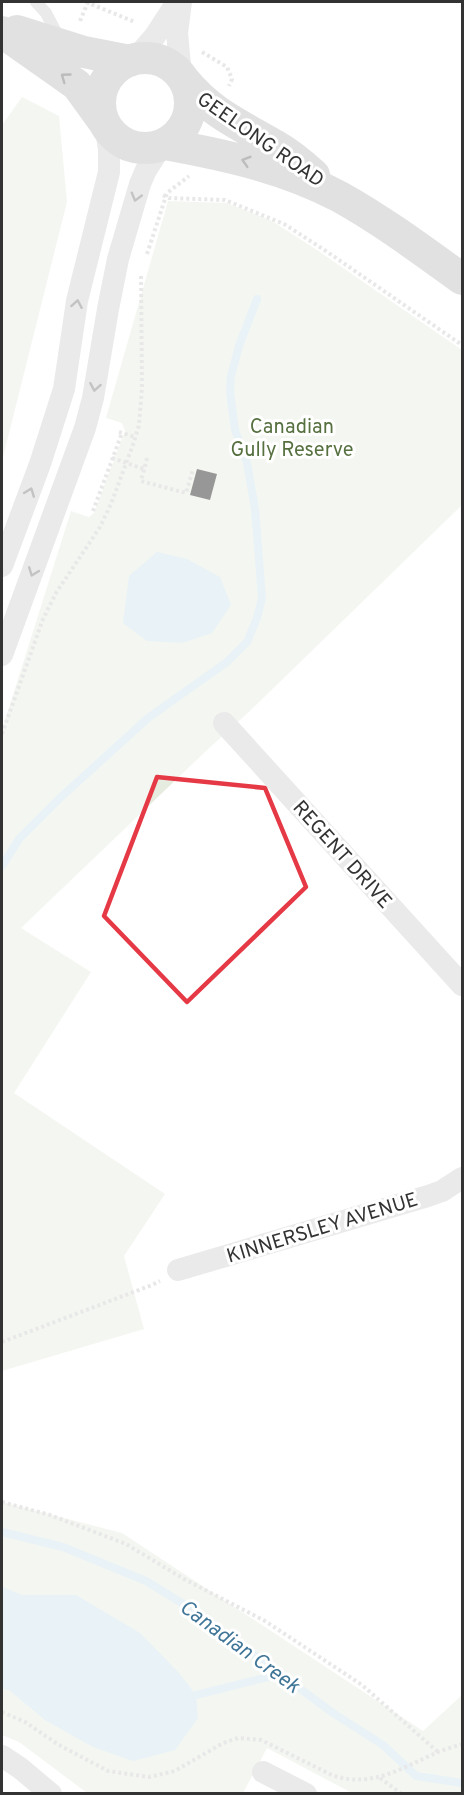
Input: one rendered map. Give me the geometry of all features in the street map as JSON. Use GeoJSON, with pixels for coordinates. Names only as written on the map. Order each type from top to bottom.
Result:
{"type":"FeatureCollection","features":[{"type":"Feature","properties":{"kind":"main road"},"geometry":{"type":"LineString","coordinates":[[2,26],[62,45],[132,60],[146,58],[157,60],[173,68],[182,78],[189,96],[189,113],[182,129],[164,144],[146,148],[130,146],[116,138],[77,85],[2,32]]}},
{"type":"Feature","properties":{"kind":"main road"},"geometry":{"type":"LineString","coordinates":[[104,123],[100,104],[105,82],[116,69],[132,60]]}},
{"type":"Feature","properties":{"kind":"main road","name":"GEELONG ROAD"},"geometry":{"type":"LineString","coordinates":[[182,78],[214,110],[285,152],[339,197]]}},
{"type":"Feature","properties":{"kind":"main road","name":"GEELONG ROAD"},"geometry":{"type":"LineString","coordinates":[[164,144],[247,161],[294,177],[339,197],[399,234],[462,279]]}},
{"type":"Feature","properties":{"kind":"street"},"geometry":{"type":"LineString","coordinates":[[132,60],[155,36],[179,2]]}},
{"type":"Feature","properties":{"kind":"street"},"geometry":{"type":"LineString","coordinates":[[179,2],[177,33],[182,78]]}},
{"type":"Feature","properties":{"kind":"street"},"geometry":{"type":"LineString","coordinates":[[2,566],[40,464],[64,388],[77,301],[109,172],[109,149],[104,123]]}},
{"type":"Feature","properties":{"kind":"street"},"geometry":{"type":"LineString","coordinates":[[2,655],[85,428],[93,398],[112,284],[140,184],[146,170],[164,144]]}},
{"type":"Feature","properties":{"kind":"street","name":"REGENT DRIVE"},"geometry":{"type":"LineString","coordinates":[[224,723],[462,985]]}},
{"type":"Feature","properties":{"kind":"street","name":"KINNERSLEY AVENUE"},"geometry":{"type":"LineString","coordinates":[[178,1270],[428,1196],[442,1191],[462,1178]]}},
{"type":"Feature","properties":{"kind":"street"},"geometry":{"type":"LineString","coordinates":[[2,1756],[21,1768],[51,1794]]}},
{"type":"Feature","properties":{"kind":"street"},"geometry":{"type":"LineString","coordinates":[[263,1772],[296,1791]]}},
{"type":"Feature","properties":{"kind":"lane"},"geometry":{"type":"LineString","coordinates":[[36,2],[46,13],[62,45]]}},
{"type":"Feature","properties":{"kind":"path"},"geometry":{"type":"LineString","coordinates":[[144,261],[167,193],[192,174]]}},
{"type":"Feature","properties":{"kind":"path"},"geometry":{"type":"LineString","coordinates":[[140,184],[166,196],[225,200],[284,224],[462,345]]}},
{"type":"Feature","properties":{"kind":"path"},"geometry":{"type":"LineString","coordinates":[[2,734],[43,619],[56,593],[100,527],[139,425],[142,388],[141,272]]}},
{"type":"Feature","properties":{"kind":"path"},"geometry":{"type":"LineString","coordinates":[[93,512],[120,432],[135,437]]}},
{"type":"Feature","properties":{"kind":"path"},"geometry":{"type":"LineString","coordinates":[[112,458],[144,469]]}},
{"type":"Feature","properties":{"kind":"path"},"geometry":{"type":"LineString","coordinates":[[147,458],[141,481],[186,494],[193,469]]}},
{"type":"Feature","properties":{"kind":"path"},"geometry":{"type":"LineString","coordinates":[[2,1342],[152,1285],[178,1270]]}},
{"type":"Feature","properties":{"kind":"path"},"geometry":{"type":"LineString","coordinates":[[2,1502],[50,1515],[126,1544],[184,1579],[265,1621],[362,1685],[438,1752]]}},
{"type":"Feature","properties":{"kind":"path"},"geometry":{"type":"LineString","coordinates":[[2,1712],[25,1722],[59,1745],[108,1771],[149,1777],[175,1772],[223,1743],[238,1738],[261,1740],[343,1779],[363,1780],[391,1774],[438,1752],[462,1744]]}},
{"type":"Feature","properties":{"kind":"path"},"geometry":{"type":"LineString","coordinates":[[379,1777],[402,1794]]}},
{"type":"Feature","properties":{"kind":"highlighted area"},"geometry":{"type":"Polygon","coordinates":[[[157,777],[265,788],[306,887],[187,1002],[104,916],[157,777]]]}},
{"type":"Feature","properties":{"kind":"green space"},"geometry":{"type":"Polygon","coordinates":[[[22,97],[59,116],[67,202],[2,461],[2,125],[22,97]]]}},
{"type":"Feature","properties":{"kind":"green space","name":"Canadian Gully Reserve"},"geometry":{"type":"Polygon","coordinates":[[[168,201],[227,203],[272,221],[462,350],[462,505],[252,709],[21,928],[91,972],[14,1093],[165,1194],[124,1256],[144,1329],[2,1371],[2,730],[71,511],[89,517],[94,513],[125,431],[122,423],[106,418],[168,201]]]}},
{"type":"Feature","properties":{"kind":"green space"},"geometry":{"type":"Polygon","coordinates":[[[2,1502],[122,1533],[423,1731],[462,1695],[462,1793],[352,1793],[267,1748],[243,1793],[87,1793],[19,1742],[2,1735],[2,1502]]]}},
{"type":"Feature","properties":{"kind":"water"},"geometry":{"type":"Polygon","coordinates":[[[157,552],[187,559],[220,577],[231,605],[212,633],[182,643],[147,641],[123,623],[129,576],[157,552]]]}},
{"type":"Feature","properties":{"kind":"water"},"geometry":{"type":"Polygon","coordinates":[[[2,1587],[22,1595],[76,1595],[140,1633],[179,1673],[196,1695],[198,1718],[175,1750],[133,1761],[93,1747],[45,1720],[9,1690],[2,1689],[2,1587]]]}},
{"type":"Feature","properties":{"kind":"building"},"geometry":{"type":"Polygon","coordinates":[[[197,469],[217,474],[210,500],[190,495],[197,469]]]}},
{"type":"Feature","properties":{"kind":"waterway"},"geometry":{"type":"LineString","coordinates":[[2,866],[19,839],[60,798],[148,718],[227,662],[247,642],[262,598],[255,509],[247,463],[235,430],[230,392],[231,376],[239,346],[257,299]]}},
{"type":"Feature","properties":{"kind":"waterway","name":"Canadian Creek"},"geometry":{"type":"LineString","coordinates":[[2,1532],[63,1547],[146,1581],[198,1613],[333,1713],[383,1745],[416,1776],[462,1783]]}},
{"type":"Feature","properties":{"kind":"waterway"},"geometry":{"type":"LineString","coordinates":[[196,1695],[280,1674]]}}]}
